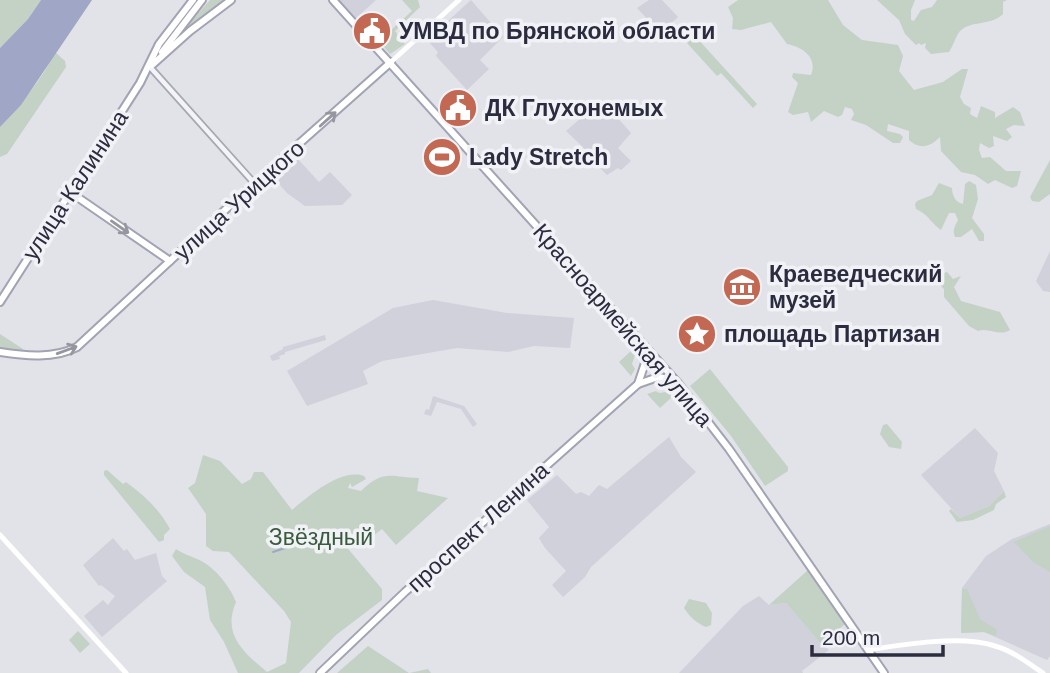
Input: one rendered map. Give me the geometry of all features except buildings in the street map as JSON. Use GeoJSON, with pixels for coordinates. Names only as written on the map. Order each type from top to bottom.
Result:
{"type":"FeatureCollection","features":[{"type":"Feature","properties":{"kind":"main road","name":"улица Калинина"},"geometry":{"type":"LineString","coordinates":[[150,67],[159,44],[193,0]]}},
{"type":"Feature","properties":{"kind":"main road","name":"улица Калинина"},"geometry":{"type":"LineString","coordinates":[[0,302],[150,67],[202,0]]}},
{"type":"Feature","properties":{"kind":"main road"},"geometry":{"type":"LineString","coordinates":[[150,67],[190,31],[231,0]]}},
{"type":"Feature","properties":{"kind":"main road","name":"Красноармейская улица"},"geometry":{"type":"LineString","coordinates":[[333,0],[678,383],[729,449],[884,673]]}},
{"type":"Feature","properties":{"kind":"main road","name":"улица Урицкого"},"geometry":{"type":"LineString","coordinates":[[0,352],[28,356],[66,353],[77,347],[459,0]]}},
{"type":"Feature","properties":{"kind":"main road"},"geometry":{"type":"LineString","coordinates":[[70,192],[170,261]]}},
{"type":"Feature","properties":{"kind":"main road"},"geometry":{"type":"LineString","coordinates":[[638,384],[645,363],[643,343]]}},
{"type":"Feature","properties":{"kind":"main road"},"geometry":{"type":"LineString","coordinates":[[638,384],[658,377],[678,383]]}},
{"type":"Feature","properties":{"kind":"main road","name":"проспект Ленина"},"geometry":{"type":"LineString","coordinates":[[320,673],[411,586],[638,384]]}},
{"type":"Feature","properties":{"kind":"main road"},"geometry":{"type":"LineString","coordinates":[[0,535],[126,673]]}},
{"type":"Feature","properties":{"kind":"main road"},"geometry":{"type":"LineString","coordinates":[[869,650],[930,644],[984,643],[1002,648],[1043,673]]}},
{"type":"Feature","properties":{"kind":"street"},"geometry":{"type":"LineString","coordinates":[[150,67],[255,184]]}},
{"type":"Feature","properties":{"kind":"shaded area"},"geometry":{"type":"Polygon","coordinates":[[[338,0],[376,0],[356,18],[338,0]]]}},
{"type":"Feature","properties":{"kind":"shaded area"},"geometry":{"type":"Polygon","coordinates":[[[471,0],[503,37],[480,60],[489,69],[467,90],[436,56],[438,52],[427,40],[471,0]]]}},
{"type":"Feature","properties":{"kind":"shaded area"},"geometry":{"type":"Polygon","coordinates":[[[649,0],[662,0],[678,17],[669,25],[664,22],[654,26],[637,8],[649,0]]]}},
{"type":"Feature","properties":{"kind":"shaded area"},"geometry":{"type":"Polygon","coordinates":[[[602,100],[631,133],[618,148],[631,161],[621,170],[618,168],[607,175],[566,131],[602,100]]]}},
{"type":"Feature","properties":{"kind":"shaded area"},"geometry":{"type":"Polygon","coordinates":[[[296,157],[319,182],[330,172],[352,195],[342,205],[305,206],[287,193],[272,176],[296,157]]]}},
{"type":"Feature","properties":{"kind":"shaded area"},"geometry":{"type":"Polygon","coordinates":[[[1050,251],[1050,292],[1043,291],[1036,281],[1050,251]]]}},
{"type":"Feature","properties":{"kind":"shaded area"},"geometry":{"type":"Polygon","coordinates":[[[433,300],[507,313],[574,318],[570,348],[534,346],[508,352],[457,348],[382,361],[363,371],[368,384],[307,406],[287,371],[393,308],[433,300]]]}},
{"type":"Feature","properties":{"kind":"shaded area"},"geometry":{"type":"Polygon","coordinates":[[[325,335],[326,340],[285,352],[279,356],[280,359],[272,361],[270,356],[283,347],[325,335]]]}},
{"type":"Feature","properties":{"kind":"shaded area"},"geometry":{"type":"Polygon","coordinates":[[[433,396],[464,406],[477,424],[473,427],[461,409],[437,402],[431,416],[424,414],[426,409],[429,410],[433,396]]]}},
{"type":"Feature","properties":{"kind":"shaded area"},"geometry":{"type":"Polygon","coordinates":[[[975,428],[998,453],[994,471],[1004,491],[989,506],[960,518],[921,475],[975,428]]]}},
{"type":"Feature","properties":{"kind":"shaded area"},"geometry":{"type":"Polygon","coordinates":[[[669,437],[681,457],[696,472],[591,567],[585,577],[563,597],[552,585],[566,571],[539,538],[549,527],[527,500],[557,475],[576,494],[581,492],[589,496],[599,485],[607,489],[669,437]]]}},
{"type":"Feature","properties":{"kind":"shaded area"},"geometry":{"type":"Polygon","coordinates":[[[1050,524],[1050,656],[1047,660],[984,632],[961,633],[962,588],[986,556],[1012,539],[1050,524]]]}},
{"type":"Feature","properties":{"kind":"shaded area"},"geometry":{"type":"Polygon","coordinates":[[[113,538],[124,551],[127,549],[135,560],[156,553],[162,576],[167,581],[102,637],[84,616],[103,600],[108,605],[115,596],[99,586],[83,565],[113,538]]]}},
{"type":"Feature","properties":{"kind":"shaded area"},"geometry":{"type":"Polygon","coordinates":[[[759,596],[769,605],[786,603],[829,650],[802,671],[803,673],[679,673],[743,606],[759,596]]]}},
{"type":"Feature","properties":{"kind":"green space"},"geometry":{"type":"Polygon","coordinates":[[[0,0],[41,0],[28,19],[0,48],[0,0]]]}},
{"type":"Feature","properties":{"kind":"green space"},"geometry":{"type":"Polygon","coordinates":[[[210,0],[226,0],[188,28],[188,25],[210,0]]]}},
{"type":"Feature","properties":{"kind":"green space"},"geometry":{"type":"Polygon","coordinates":[[[402,0],[418,0],[420,7],[395,31],[405,44],[390,54],[379,41],[412,11],[402,0]]]}},
{"type":"Feature","properties":{"kind":"green space"},"geometry":{"type":"Polygon","coordinates":[[[738,0],[828,0],[843,25],[862,40],[898,45],[903,56],[899,71],[914,90],[943,82],[962,69],[968,69],[960,97],[964,104],[971,108],[970,114],[977,118],[981,106],[995,112],[995,118],[1013,107],[1020,112],[1025,126],[1014,125],[1006,129],[1012,137],[1007,141],[993,136],[994,146],[989,148],[980,143],[979,150],[982,158],[990,157],[1006,171],[1021,171],[1017,186],[1012,188],[995,180],[988,184],[975,175],[961,172],[941,151],[940,137],[929,145],[917,145],[909,140],[909,131],[888,124],[887,131],[903,137],[900,143],[893,143],[866,125],[851,120],[854,114],[852,109],[845,107],[842,115],[838,117],[824,111],[811,122],[808,112],[793,115],[788,112],[798,83],[792,77],[793,73],[811,75],[811,59],[808,54],[787,44],[771,22],[741,30],[732,29],[733,18],[728,7],[738,0]]]}},
{"type":"Feature","properties":{"kind":"green space"},"geometry":{"type":"Polygon","coordinates":[[[877,0],[915,0],[911,10],[911,20],[914,21],[921,10],[932,7],[937,0],[1007,0],[1003,2],[1003,14],[998,18],[970,25],[960,31],[949,52],[931,54],[925,48],[926,43],[916,45],[905,34],[899,20],[877,0]]]}},
{"type":"Feature","properties":{"kind":"green space"},"geometry":{"type":"Polygon","coordinates":[[[695,36],[757,104],[753,108],[721,73],[717,76],[687,43],[695,36]]]}},
{"type":"Feature","properties":{"kind":"green space"},"geometry":{"type":"Polygon","coordinates":[[[55,52],[65,61],[66,67],[7,154],[0,157],[0,127],[37,82],[55,52]]]}},
{"type":"Feature","properties":{"kind":"green space"},"geometry":{"type":"Polygon","coordinates":[[[1050,160],[1050,194],[1039,202],[1032,201],[1030,197],[1050,160]]]}},
{"type":"Feature","properties":{"kind":"green space"},"geometry":{"type":"Polygon","coordinates":[[[969,181],[976,185],[978,199],[972,218],[984,234],[984,241],[979,241],[972,229],[961,237],[955,237],[954,230],[958,220],[955,213],[949,213],[941,230],[916,209],[917,201],[932,195],[939,183],[952,188],[954,198],[963,204],[965,184],[969,181]]]}},
{"type":"Feature","properties":{"kind":"green space"},"geometry":{"type":"Polygon","coordinates":[[[947,272],[953,279],[961,276],[954,287],[961,301],[1000,312],[1010,330],[1002,333],[978,331],[969,326],[944,297],[944,289],[932,277],[947,272]]]}},
{"type":"Feature","properties":{"kind":"green space"},"geometry":{"type":"Polygon","coordinates":[[[0,334],[23,349],[20,354],[0,349],[0,334]]]}},
{"type":"Feature","properties":{"kind":"green space"},"geometry":{"type":"Polygon","coordinates":[[[633,349],[635,355],[632,364],[635,369],[631,376],[619,362],[633,349]]]}},
{"type":"Feature","properties":{"kind":"green space"},"geometry":{"type":"Polygon","coordinates":[[[710,369],[788,467],[788,471],[765,486],[731,436],[690,386],[710,369]]]}},
{"type":"Feature","properties":{"kind":"green space"},"geometry":{"type":"Polygon","coordinates":[[[656,391],[673,396],[660,408],[647,394],[656,391]]]}},
{"type":"Feature","properties":{"kind":"green space"},"geometry":{"type":"Polygon","coordinates":[[[887,424],[902,442],[901,449],[889,447],[880,434],[883,425],[887,424]]]}},
{"type":"Feature","properties":{"kind":"green space","name":"Звёздный"},"geometry":{"type":"Polygon","coordinates":[[[203,455],[220,461],[242,484],[251,479],[254,472],[263,472],[292,510],[326,485],[345,476],[355,475],[364,476],[366,479],[352,487],[350,483],[348,488],[361,491],[376,479],[388,476],[419,478],[417,491],[448,498],[396,545],[382,529],[368,540],[349,532],[344,544],[382,589],[382,600],[336,635],[299,673],[238,673],[224,642],[210,620],[205,587],[184,572],[172,556],[176,549],[209,566],[225,583],[236,602],[232,624],[237,642],[267,672],[286,663],[291,622],[229,552],[213,551],[206,546],[206,514],[188,488],[195,483],[203,455]]]}},
{"type":"Feature","properties":{"kind":"green space"},"geometry":{"type":"Polygon","coordinates":[[[107,470],[123,484],[126,482],[133,487],[156,509],[170,529],[164,535],[164,540],[159,542],[104,475],[107,470]]]}},
{"type":"Feature","properties":{"kind":"green space"},"geometry":{"type":"Polygon","coordinates":[[[1004,491],[1006,497],[996,504],[994,510],[973,520],[957,522],[949,511],[951,509],[960,518],[989,506],[1004,491]]]}},
{"type":"Feature","properties":{"kind":"green space"},"geometry":{"type":"Polygon","coordinates":[[[1050,526],[1050,572],[1033,562],[1014,542],[1050,526]]]}},
{"type":"Feature","properties":{"kind":"green space"},"geometry":{"type":"Polygon","coordinates":[[[808,570],[845,624],[821,644],[786,603],[769,605],[808,570]]]}},
{"type":"Feature","properties":{"kind":"green space"},"geometry":{"type":"Polygon","coordinates":[[[962,589],[967,589],[980,619],[997,630],[996,636],[984,632],[961,633],[962,589]]]}},
{"type":"Feature","properties":{"kind":"green space"},"geometry":{"type":"Polygon","coordinates":[[[689,599],[706,603],[712,613],[711,625],[706,627],[696,622],[689,614],[684,608],[689,599]]]}},
{"type":"Feature","properties":{"kind":"green space"},"geometry":{"type":"Polygon","coordinates":[[[78,631],[90,644],[80,653],[69,640],[78,631]]]}},
{"type":"Feature","properties":{"kind":"green space"},"geometry":{"type":"Polygon","coordinates":[[[368,646],[409,673],[337,673],[368,646]]]}},
{"type":"Feature","properties":{"kind":"green space"},"geometry":{"type":"Polygon","coordinates":[[[428,669],[431,673],[409,673],[428,669]]]}},
{"type":"Feature","properties":{"kind":"water"},"geometry":{"type":"Polygon","coordinates":[[[41,0],[92,0],[21,105],[0,127],[0,48],[28,19],[41,0]]]}},
{"type":"Feature","properties":{"kind":"waterway"},"geometry":{"type":"LineString","coordinates":[[273,552],[291,546],[297,536]]}},
{"type":"Feature","properties":{"kind":"place","name":"УМВД по Брянской области"},"geometry":{"type":"Point","coordinates":[372,31]}},
{"type":"Feature","properties":{"kind":"place","name":"ДК Глухонемых"},"geometry":{"type":"Point","coordinates":[458,108]}},
{"type":"Feature","properties":{"kind":"place","name":"Lady Stretch"},"geometry":{"type":"Point","coordinates":[442,157]}},
{"type":"Feature","properties":{"kind":"place","name":"Краеведческий музей"},"geometry":{"type":"Point","coordinates":[742,287]}},
{"type":"Feature","properties":{"kind":"place","name":"площадь Партизан"},"geometry":{"type":"Point","coordinates":[697,334]}}]}
